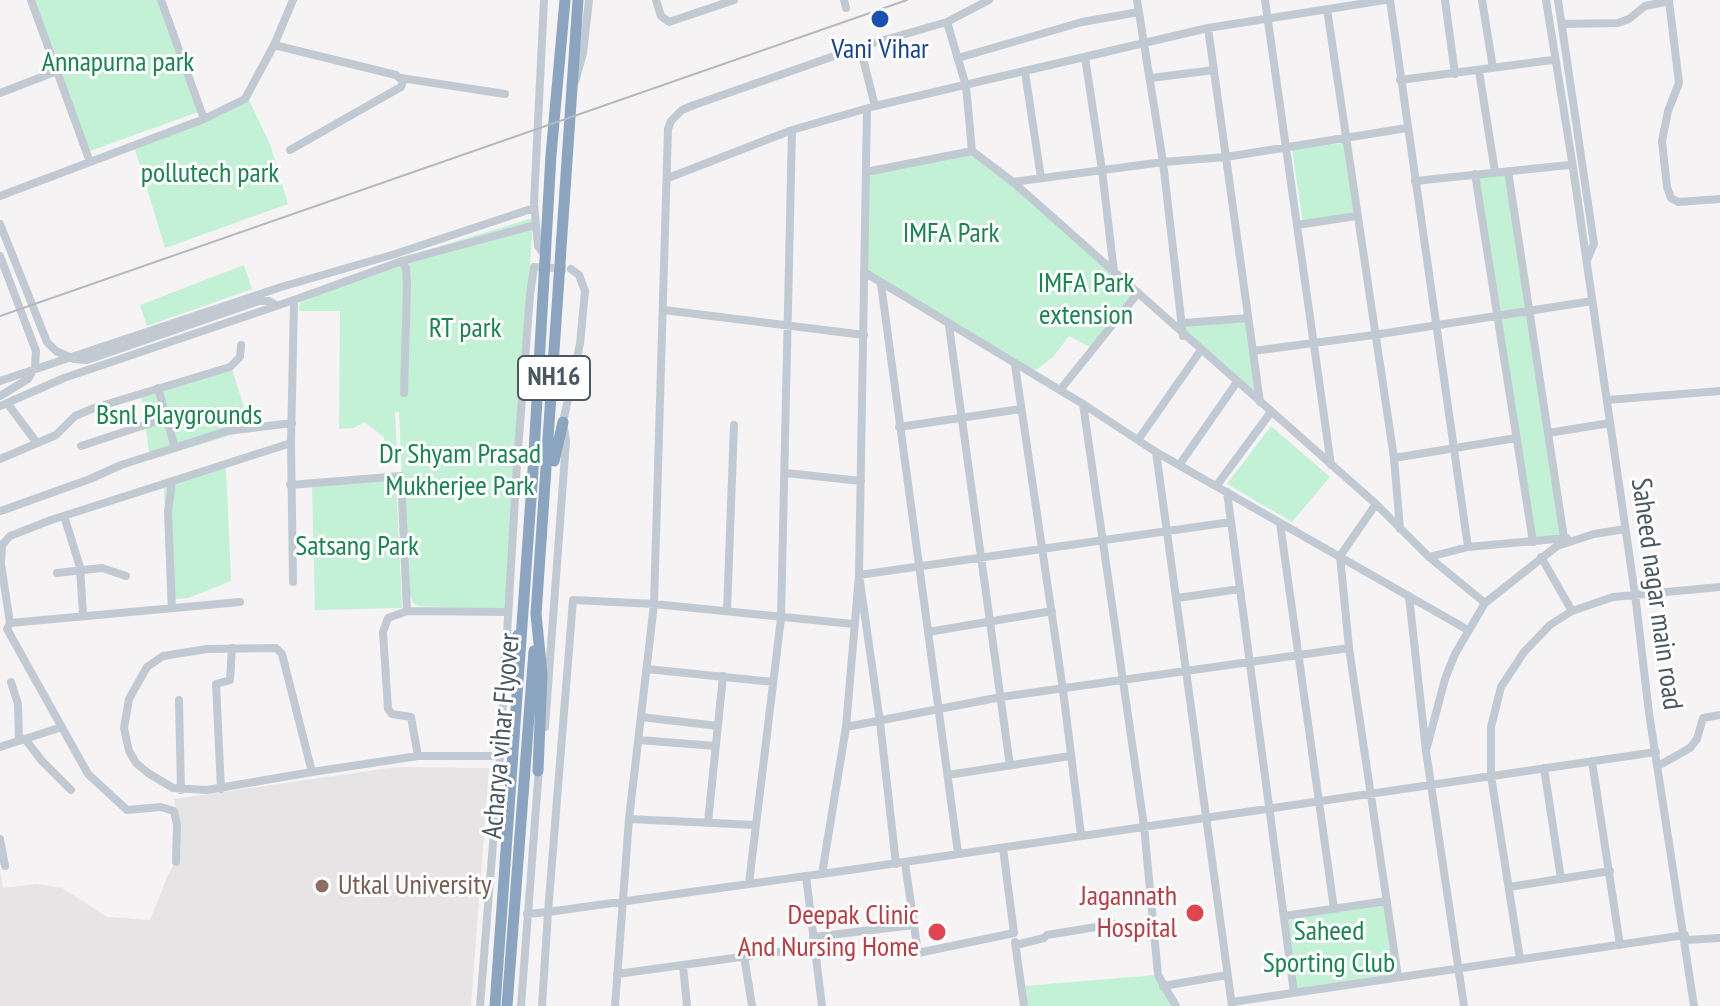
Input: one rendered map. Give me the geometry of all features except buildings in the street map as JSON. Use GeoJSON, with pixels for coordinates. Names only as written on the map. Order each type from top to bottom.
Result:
{"type":"FeatureCollection","features":[{"type":"Feature","properties":{"kind":"highway","name":"NH16"},"geometry":{"type":"LineString","coordinates":[[521,628],[551,155],[565,0]]}},
{"type":"Feature","properties":{"kind":"highway","name":"NH16"},"geometry":{"type":"LineString","coordinates":[[536,614],[578,0]]}},
{"type":"Feature","properties":{"kind":"highway"},"geometry":{"type":"LineString","coordinates":[[546,493],[563,422]]}},
{"type":"Feature","properties":{"kind":"highway"},"geometry":{"type":"LineString","coordinates":[[536,614],[542,674],[538,771]]}},
{"type":"Feature","properties":{"kind":"highway","name":"Acharya vihar Flyover"},"geometry":{"type":"LineString","coordinates":[[507,1006],[536,614]]}},
{"type":"Feature","properties":{"kind":"highway"},"geometry":{"type":"LineString","coordinates":[[505,661],[521,628]]}},
{"type":"Feature","properties":{"kind":"highway","name":"Acharya vihar Flyover"},"geometry":{"type":"LineString","coordinates":[[495,1006],[521,628]]}},
{"type":"Feature","properties":{"kind":"street"},"geometry":{"type":"LineString","coordinates":[[31,0],[90,162]]}},
{"type":"Feature","properties":{"kind":"street"},"geometry":{"type":"LineString","coordinates":[[161,0],[204,119]]}},
{"type":"Feature","properties":{"kind":"street"},"geometry":{"type":"LineString","coordinates":[[0,196],[204,119],[245,99],[274,45],[293,0]]}},
{"type":"Feature","properties":{"kind":"street"},"geometry":{"type":"LineString","coordinates":[[544,0],[534,208],[538,246],[546,257]]}},
{"type":"Feature","properties":{"kind":"street"},"geometry":{"type":"LineString","coordinates":[[572,92],[583,53],[589,0]]}},
{"type":"Feature","properties":{"kind":"street"},"geometry":{"type":"LineString","coordinates":[[656,0],[661,16],[669,22],[734,0]]}},
{"type":"Feature","properties":{"kind":"street"},"geometry":{"type":"LineString","coordinates":[[615,1006],[629,819],[654,604],[668,129],[682,110],[860,47],[947,22],[989,0]]}},
{"type":"Feature","properties":{"kind":"street"},"geometry":{"type":"LineString","coordinates":[[1137,0],[1163,162],[1183,336]]}},
{"type":"Feature","properties":{"kind":"street"},"geometry":{"type":"LineString","coordinates":[[1265,0],[1331,465]]}},
{"type":"Feature","properties":{"kind":"street"},"geometry":{"type":"LineString","coordinates":[[668,178],[792,130],[871,107],[1208,28],[1355,2],[1387,0],[1468,547]]}},
{"type":"Feature","properties":{"kind":"street"},"geometry":{"type":"LineString","coordinates":[[1445,0],[1455,74]]}},
{"type":"Feature","properties":{"kind":"street"},"geometry":{"type":"LineString","coordinates":[[1482,0],[1493,68]]}},
{"type":"Feature","properties":{"kind":"street"},"geometry":{"type":"LineString","coordinates":[[1544,0],[1580,247],[1587,262]]}},
{"type":"Feature","properties":{"kind":"street","name":"Saheed nagar main road"},"geometry":{"type":"LineString","coordinates":[[1544,0],[1576,188],[1694,1006]]}},
{"type":"Feature","properties":{"kind":"street"},"geometry":{"type":"LineString","coordinates":[[1558,0],[1594,244],[1587,262]]}},
{"type":"Feature","properties":{"kind":"street"},"geometry":{"type":"LineString","coordinates":[[1562,24],[1618,23],[1629,19],[1645,6],[1671,0],[1679,83],[1664,127],[1662,150],[1667,187],[1671,198],[1678,202],[1720,199]]}},
{"type":"Feature","properties":{"kind":"street"},"geometry":{"type":"LineString","coordinates":[[1327,9],[1394,458],[1400,529]]}},
{"type":"Feature","properties":{"kind":"street"},"geometry":{"type":"LineString","coordinates":[[958,58],[1082,22],[1139,12]]}},
{"type":"Feature","properties":{"kind":"street"},"geometry":{"type":"LineString","coordinates":[[947,22],[966,86],[972,151],[1013,182],[1376,504],[1429,557],[1485,603]]}},
{"type":"Feature","properties":{"kind":"street"},"geometry":{"type":"LineString","coordinates":[[1208,28],[1260,402]]}},
{"type":"Feature","properties":{"kind":"street"},"geometry":{"type":"LineString","coordinates":[[274,45],[401,78],[505,94]]}},
{"type":"Feature","properties":{"kind":"street"},"geometry":{"type":"LineString","coordinates":[[822,874],[846,727],[859,575],[866,172],[871,107],[860,47]]}},
{"type":"Feature","properties":{"kind":"street"},"geometry":{"type":"LineString","coordinates":[[1085,57],[1114,272]]}},
{"type":"Feature","properties":{"kind":"street"},"geometry":{"type":"LineString","coordinates":[[1400,80],[1552,60]]}},
{"type":"Feature","properties":{"kind":"street"},"geometry":{"type":"LineString","coordinates":[[1151,78],[1214,70]]}},
{"type":"Feature","properties":{"kind":"street"},"geometry":{"type":"LineString","coordinates":[[0,93],[57,71]]}},
{"type":"Feature","properties":{"kind":"street"},"geometry":{"type":"LineString","coordinates":[[1479,71],[1495,172]]}},
{"type":"Feature","properties":{"kind":"street"},"geometry":{"type":"LineString","coordinates":[[1025,72],[1041,178]]}},
{"type":"Feature","properties":{"kind":"street"},"geometry":{"type":"LineString","coordinates":[[290,150],[401,87],[401,78]]}},
{"type":"Feature","properties":{"kind":"street"},"geometry":{"type":"LineString","coordinates":[[1013,182],[1226,157],[1407,128]]}},
{"type":"Feature","properties":{"kind":"street"},"geometry":{"type":"LineString","coordinates":[[749,883],[781,618],[792,130]]}},
{"type":"Feature","properties":{"kind":"street"},"geometry":{"type":"LineString","coordinates":[[866,172],[972,151]]}},
{"type":"Feature","properties":{"kind":"street"},"geometry":{"type":"LineString","coordinates":[[1415,181],[1569,165]]}},
{"type":"Feature","properties":{"kind":"street"},"geometry":{"type":"LineString","coordinates":[[1508,171],[1564,538]]}},
{"type":"Feature","properties":{"kind":"street"},"geometry":{"type":"LineString","coordinates":[[1475,174],[1533,542]]}},
{"type":"Feature","properties":{"kind":"street"},"geometry":{"type":"LineString","coordinates":[[0,381],[271,290],[395,254],[534,208]]}},
{"type":"Feature","properties":{"kind":"street"},"geometry":{"type":"LineString","coordinates":[[1297,225],[1356,216]]}},
{"type":"Feature","properties":{"kind":"street"},"geometry":{"type":"LineString","coordinates":[[0,224],[47,342],[56,351],[74,359],[87,360],[259,301],[276,305]]}},
{"type":"Feature","properties":{"kind":"street"},"geometry":{"type":"LineString","coordinates":[[2,402],[402,261],[535,225]]}},
{"type":"Feature","properties":{"kind":"street"},"geometry":{"type":"LineString","coordinates":[[0,256],[36,351],[35,367],[28,379],[2,402]]}},
{"type":"Feature","properties":{"kind":"street"},"geometry":{"type":"LineString","coordinates":[[402,261],[406,268],[407,285],[404,393]]}},
{"type":"Feature","properties":{"kind":"street"},"geometry":{"type":"LineString","coordinates":[[480,1006],[500,756],[517,463],[534,267]]}},
{"type":"Feature","properties":{"kind":"street"},"geometry":{"type":"LineString","coordinates":[[521,1006],[538,771],[547,709],[566,441],[563,422],[580,344],[585,291],[579,275],[571,269]]}},
{"type":"Feature","properties":{"kind":"street"},"geometry":{"type":"LineString","coordinates":[[864,272],[1083,404],[1156,452],[1468,630]]}},
{"type":"Feature","properties":{"kind":"street"},"geometry":{"type":"LineString","coordinates":[[881,284],[958,853]]}},
{"type":"Feature","properties":{"kind":"street"},"geometry":{"type":"LineString","coordinates":[[259,301],[271,290]]}},
{"type":"Feature","properties":{"kind":"street"},"geometry":{"type":"LineString","coordinates":[[1060,390],[1138,293]]}},
{"type":"Feature","properties":{"kind":"street"},"geometry":{"type":"LineString","coordinates":[[293,582],[290,485],[294,300]]}},
{"type":"Feature","properties":{"kind":"street"},"geometry":{"type":"LineString","coordinates":[[1253,351],[1592,301]]}},
{"type":"Feature","properties":{"kind":"street"},"geometry":{"type":"LineString","coordinates":[[664,310],[864,335]]}},
{"type":"Feature","properties":{"kind":"street"},"geometry":{"type":"LineString","coordinates":[[1183,323],[1248,318]]}},
{"type":"Feature","properties":{"kind":"street"},"geometry":{"type":"LineString","coordinates":[[949,326],[1010,766]]}},
{"type":"Feature","properties":{"kind":"street"},"geometry":{"type":"LineString","coordinates":[[0,459],[61,431],[79,414],[230,367],[240,357],[241,345]]}},
{"type":"Feature","properties":{"kind":"street"},"geometry":{"type":"LineString","coordinates":[[1138,440],[1201,350]]}},
{"type":"Feature","properties":{"kind":"street"},"geometry":{"type":"LineString","coordinates":[[1015,365],[1052,611],[1081,835]]}},
{"type":"Feature","properties":{"kind":"street"},"geometry":{"type":"LineString","coordinates":[[1180,464],[1237,382]]}},
{"type":"Feature","properties":{"kind":"street"},"geometry":{"type":"LineString","coordinates":[[158,388],[175,448]]}},
{"type":"Feature","properties":{"kind":"street"},"geometry":{"type":"LineString","coordinates":[[1607,400],[1720,391]]}},
{"type":"Feature","properties":{"kind":"street"},"geometry":{"type":"LineString","coordinates":[[2,402],[37,443]]}},
{"type":"Feature","properties":{"kind":"street"},"geometry":{"type":"LineString","coordinates":[[1083,404],[1144,826],[1156,964],[1163,986],[1176,1006]]}},
{"type":"Feature","properties":{"kind":"street"},"geometry":{"type":"LineString","coordinates":[[899,427],[1021,409]]}},
{"type":"Feature","properties":{"kind":"street"},"geometry":{"type":"LineString","coordinates":[[1217,485],[1271,412]]}},
{"type":"Feature","properties":{"kind":"street"},"geometry":{"type":"LineString","coordinates":[[81,446],[166,418]]}},
{"type":"Feature","properties":{"kind":"street"},"geometry":{"type":"LineString","coordinates":[[1,511],[175,448],[240,428],[292,423]]}},
{"type":"Feature","properties":{"kind":"street"},"geometry":{"type":"LineString","coordinates":[[1548,433],[1610,423]]}},
{"type":"Feature","properties":{"kind":"street"},"geometry":{"type":"LineString","coordinates":[[727,611],[734,425]]}},
{"type":"Feature","properties":{"kind":"street"},"geometry":{"type":"LineString","coordinates":[[1394,458],[1516,438]]}},
{"type":"Feature","properties":{"kind":"street"},"geometry":{"type":"LineString","coordinates":[[176,862],[177,825],[174,811],[161,807],[127,810],[88,774],[7,629],[10,623],[1,564],[2,545],[10,536],[64,516],[291,443]]}},
{"type":"Feature","properties":{"kind":"street"},"geometry":{"type":"LineString","coordinates":[[1156,452],[1232,1004],[1620,945],[1720,938]]}},
{"type":"Feature","properties":{"kind":"street"},"geometry":{"type":"LineString","coordinates":[[786,473],[861,481]]}},
{"type":"Feature","properties":{"kind":"street"},"geometry":{"type":"LineString","coordinates":[[290,485],[401,476],[407,611]]}},
{"type":"Feature","properties":{"kind":"street"},"geometry":{"type":"LineString","coordinates":[[172,482],[168,512],[172,608]]}},
{"type":"Feature","properties":{"kind":"street"},"geometry":{"type":"LineString","coordinates":[[1227,492],[1294,993]]}},
{"type":"Feature","properties":{"kind":"street"},"geometry":{"type":"LineString","coordinates":[[1376,504],[1340,556],[1349,648],[1398,977]]}},
{"type":"Feature","properties":{"kind":"street"},"geometry":{"type":"LineString","coordinates":[[64,516],[81,570],[83,615]]}},
{"type":"Feature","properties":{"kind":"street"},"geometry":{"type":"LineString","coordinates":[[859,575],[1231,522]]}},
{"type":"Feature","properties":{"kind":"street"},"geometry":{"type":"LineString","coordinates":[[1280,523],[1334,909]]}},
{"type":"Feature","properties":{"kind":"street"},"geometry":{"type":"LineString","coordinates":[[1429,557],[1468,547],[1533,542],[1625,529]]}},
{"type":"Feature","properties":{"kind":"street"},"geometry":{"type":"LineString","coordinates":[[1426,751],[1445,679],[1468,630],[1485,603],[1557,546],[1594,534]]}},
{"type":"Feature","properties":{"kind":"street"},"geometry":{"type":"LineString","coordinates":[[1541,557],[1572,611]]}},
{"type":"Feature","properties":{"kind":"street"},"geometry":{"type":"LineString","coordinates":[[57,573],[102,568],[126,576]]}},
{"type":"Feature","properties":{"kind":"street"},"geometry":{"type":"LineString","coordinates":[[859,575],[900,863],[918,953],[1014,933]]}},
{"type":"Feature","properties":{"kind":"street"},"geometry":{"type":"LineString","coordinates":[[1520,959],[1491,776],[1491,727],[1501,687],[1524,652],[1550,625],[1572,611],[1613,597],[1720,587]]}},
{"type":"Feature","properties":{"kind":"street"},"geometry":{"type":"LineString","coordinates":[[1177,598],[1240,589]]}},
{"type":"Feature","properties":{"kind":"street"},"geometry":{"type":"LineString","coordinates":[[1409,596],[1426,751],[1464,1006]]}},
{"type":"Feature","properties":{"kind":"street"},"geometry":{"type":"LineString","coordinates":[[554,598],[654,604],[853,624]]}},
{"type":"Feature","properties":{"kind":"street"},"geometry":{"type":"LineString","coordinates":[[542,1006],[573,600]]}},
{"type":"Feature","properties":{"kind":"street"},"geometry":{"type":"LineString","coordinates":[[10,623],[240,602]]}},
{"type":"Feature","properties":{"kind":"street"},"geometry":{"type":"LineString","coordinates":[[418,756],[411,717],[392,714],[388,709],[383,632],[388,618],[407,611],[508,612]]}},
{"type":"Feature","properties":{"kind":"street"},"geometry":{"type":"LineString","coordinates":[[928,632],[1052,611]]}},
{"type":"Feature","properties":{"kind":"street"},"geometry":{"type":"LineString","coordinates":[[312,772],[281,651],[268,647],[232,648],[163,656],[147,667],[129,699],[124,728],[129,751],[136,763],[148,773],[164,784],[181,790],[221,789],[418,756],[500,756]]}},
{"type":"Feature","properties":{"kind":"street"},"geometry":{"type":"LineString","coordinates":[[221,789],[216,684],[230,680],[232,648]]}},
{"type":"Feature","properties":{"kind":"street"},"geometry":{"type":"LineString","coordinates":[[846,727],[1001,697],[1349,648]]}},
{"type":"Feature","properties":{"kind":"street"},"geometry":{"type":"LineString","coordinates":[[647,669],[773,682]]}},
{"type":"Feature","properties":{"kind":"street"},"geometry":{"type":"LineString","coordinates":[[708,822],[723,676]]}},
{"type":"Feature","properties":{"kind":"street"},"geometry":{"type":"LineString","coordinates":[[11,682],[25,739],[71,790]]}},
{"type":"Feature","properties":{"kind":"street"},"geometry":{"type":"LineString","coordinates":[[179,700],[181,790]]}},
{"type":"Feature","properties":{"kind":"street"},"geometry":{"type":"LineString","coordinates":[[1658,766],[1690,748],[1697,739],[1703,718],[1720,715]]}},
{"type":"Feature","properties":{"kind":"street"},"geometry":{"type":"LineString","coordinates":[[641,717],[718,726]]}},
{"type":"Feature","properties":{"kind":"street"},"geometry":{"type":"LineString","coordinates":[[0,747],[62,727]]}},
{"type":"Feature","properties":{"kind":"street"},"geometry":{"type":"LineString","coordinates":[[639,740],[716,746]]}},
{"type":"Feature","properties":{"kind":"street"},"geometry":{"type":"LineString","coordinates":[[527,914],[900,863],[1656,752]]}},
{"type":"Feature","properties":{"kind":"street"},"geometry":{"type":"LineString","coordinates":[[948,775],[1070,756]]}},
{"type":"Feature","properties":{"kind":"street"},"geometry":{"type":"LineString","coordinates":[[1592,761],[1620,945]]}},
{"type":"Feature","properties":{"kind":"street"},"geometry":{"type":"LineString","coordinates":[[1544,768],[1561,879]]}},
{"type":"Feature","properties":{"kind":"street"},"geometry":{"type":"LineString","coordinates":[[629,819],[755,825]]}},
{"type":"Feature","properties":{"kind":"street"},"geometry":{"type":"LineString","coordinates":[[0,839],[5,866]]}},
{"type":"Feature","properties":{"kind":"street"},"geometry":{"type":"LineString","coordinates":[[1003,848],[1024,1006]]}},
{"type":"Feature","properties":{"kind":"street"},"geometry":{"type":"LineString","coordinates":[[1509,887],[1610,871]]}},
{"type":"Feature","properties":{"kind":"street"},"geometry":{"type":"LineString","coordinates":[[806,876],[822,1006]]}},
{"type":"Feature","properties":{"kind":"street"},"geometry":{"type":"LineString","coordinates":[[1284,916],[1387,901]]}},
{"type":"Feature","properties":{"kind":"street"},"geometry":{"type":"LineString","coordinates":[[1016,945],[1047,935],[1115,924]]}},
{"type":"Feature","properties":{"kind":"street"},"geometry":{"type":"LineString","coordinates":[[813,937],[914,925]]}},
{"type":"Feature","properties":{"kind":"street"},"geometry":{"type":"LineString","coordinates":[[617,974],[814,947]]}},
{"type":"Feature","properties":{"kind":"street"},"geometry":{"type":"LineString","coordinates":[[744,956],[752,1006]]}},
{"type":"Feature","properties":{"kind":"street"},"geometry":{"type":"LineString","coordinates":[[683,966],[687,1006]]}},
{"type":"Feature","properties":{"kind":"street"},"geometry":{"type":"LineString","coordinates":[[1163,986],[1227,975]]}},
{"type":"Feature","properties":{"kind":"shaded area","name":"Utkal University"},"geometry":{"type":"Polygon","coordinates":[[[396,767],[489,768],[471,1006],[0,1006],[0,868],[3,888],[37,884],[62,888],[107,917],[150,920],[181,852],[174,799],[396,767]]]}},
{"type":"Feature","properties":{"kind":"green space","name":"Annapurna park"},"geometry":{"type":"Polygon","coordinates":[[[31,0],[160,0],[201,111],[87,152],[31,0]]]}},
{"type":"Feature","properties":{"kind":"green space","name":"pollutech park"},"geometry":{"type":"Polygon","coordinates":[[[248,98],[270,144],[288,204],[165,248],[134,146],[248,98]]]}},
{"type":"Feature","properties":{"kind":"green space"},"geometry":{"type":"Polygon","coordinates":[[[1343,143],[1354,216],[1303,223],[1292,149],[1343,143]]]}},
{"type":"Feature","properties":{"kind":"green space","name":"IMFA Park"},"geometry":{"type":"Polygon","coordinates":[[[972,151],[1138,293],[1094,349],[1069,336],[1053,357],[1036,370],[1015,365],[864,272],[866,172],[972,151]]]}},
{"type":"Feature","properties":{"kind":"green space"},"geometry":{"type":"Polygon","coordinates":[[[1508,171],[1568,538],[1533,542],[1475,174],[1508,171]]]}},
{"type":"Feature","properties":{"kind":"green space"},"geometry":{"type":"Polygon","coordinates":[[[533,218],[507,610],[420,606],[413,603],[407,585],[399,412],[395,412],[397,450],[385,449],[384,437],[364,422],[354,428],[339,429],[340,311],[299,311],[300,303],[404,257],[533,218]]]}},
{"type":"Feature","properties":{"kind":"green space"},"geometry":{"type":"Polygon","coordinates":[[[244,265],[252,289],[147,326],[140,305],[244,265]]]}},
{"type":"Feature","properties":{"kind":"green space"},"geometry":{"type":"Polygon","coordinates":[[[1248,318],[1260,402],[1183,336],[1183,323],[1248,318]]]}},
{"type":"Feature","properties":{"kind":"green space","name":"Bsnl Playgrounds"},"geometry":{"type":"Polygon","coordinates":[[[231,366],[251,429],[150,460],[141,393],[231,366]]]}},
{"type":"Feature","properties":{"kind":"green space"},"geometry":{"type":"Polygon","coordinates":[[[1271,426],[1330,477],[1292,522],[1227,484],[1271,426]]]}},
{"type":"Feature","properties":{"kind":"green space"},"geometry":{"type":"Polygon","coordinates":[[[226,468],[231,581],[188,598],[167,600],[164,486],[226,468]]]}},
{"type":"Feature","properties":{"kind":"green space","name":"Satsang Park"},"geometry":{"type":"Polygon","coordinates":[[[396,479],[402,608],[315,610],[312,487],[396,479]]]}},
{"type":"Feature","properties":{"kind":"green space","name":"Saheed Sporting Club"},"geometry":{"type":"Polygon","coordinates":[[[1385,905],[1394,974],[1297,989],[1288,919],[1385,905]]]}},
{"type":"Feature","properties":{"kind":"green space"},"geometry":{"type":"Polygon","coordinates":[[[1156,975],[1174,1006],[1026,1006],[1024,986],[1156,975]]]}},
{"type":"Feature","properties":{"kind":"tunnel"},"geometry":{"type":"LineString","coordinates":[[534,267],[571,269]]}},
{"type":"Feature","properties":{"kind":"railway"},"geometry":{"type":"LineString","coordinates":[[0,316],[907,0]]}},
{"type":"Feature","properties":{"kind":"place","name":"Vani Vihar"},"geometry":{"type":"Point","coordinates":[880,19]}},
{"type":"Feature","properties":{"kind":"place","name":"Utkal University"},"geometry":{"type":"Point","coordinates":[322,886]}},
{"type":"Feature","properties":{"kind":"place","name":"Jagannath Hospital"},"geometry":{"type":"Point","coordinates":[1195,913]}},
{"type":"Feature","properties":{"kind":"place","name":"Deepak Clinic And Nursing Home"},"geometry":{"type":"Point","coordinates":[937,932]}},
{"type":"Feature","properties":{"kind":"park label","name":"IMFA Park extension"},"geometry":{"type":"Point","coordinates":[1086,300]}},
{"type":"Feature","properties":{"kind":"park label","name":"RT park"},"geometry":{"type":"Point","coordinates":[465,329]}},
{"type":"Feature","properties":{"kind":"park label","name":"Dr Shyam Prasad Mukherjee Park"},"geometry":{"type":"Point","coordinates":[460,471]}}]}
